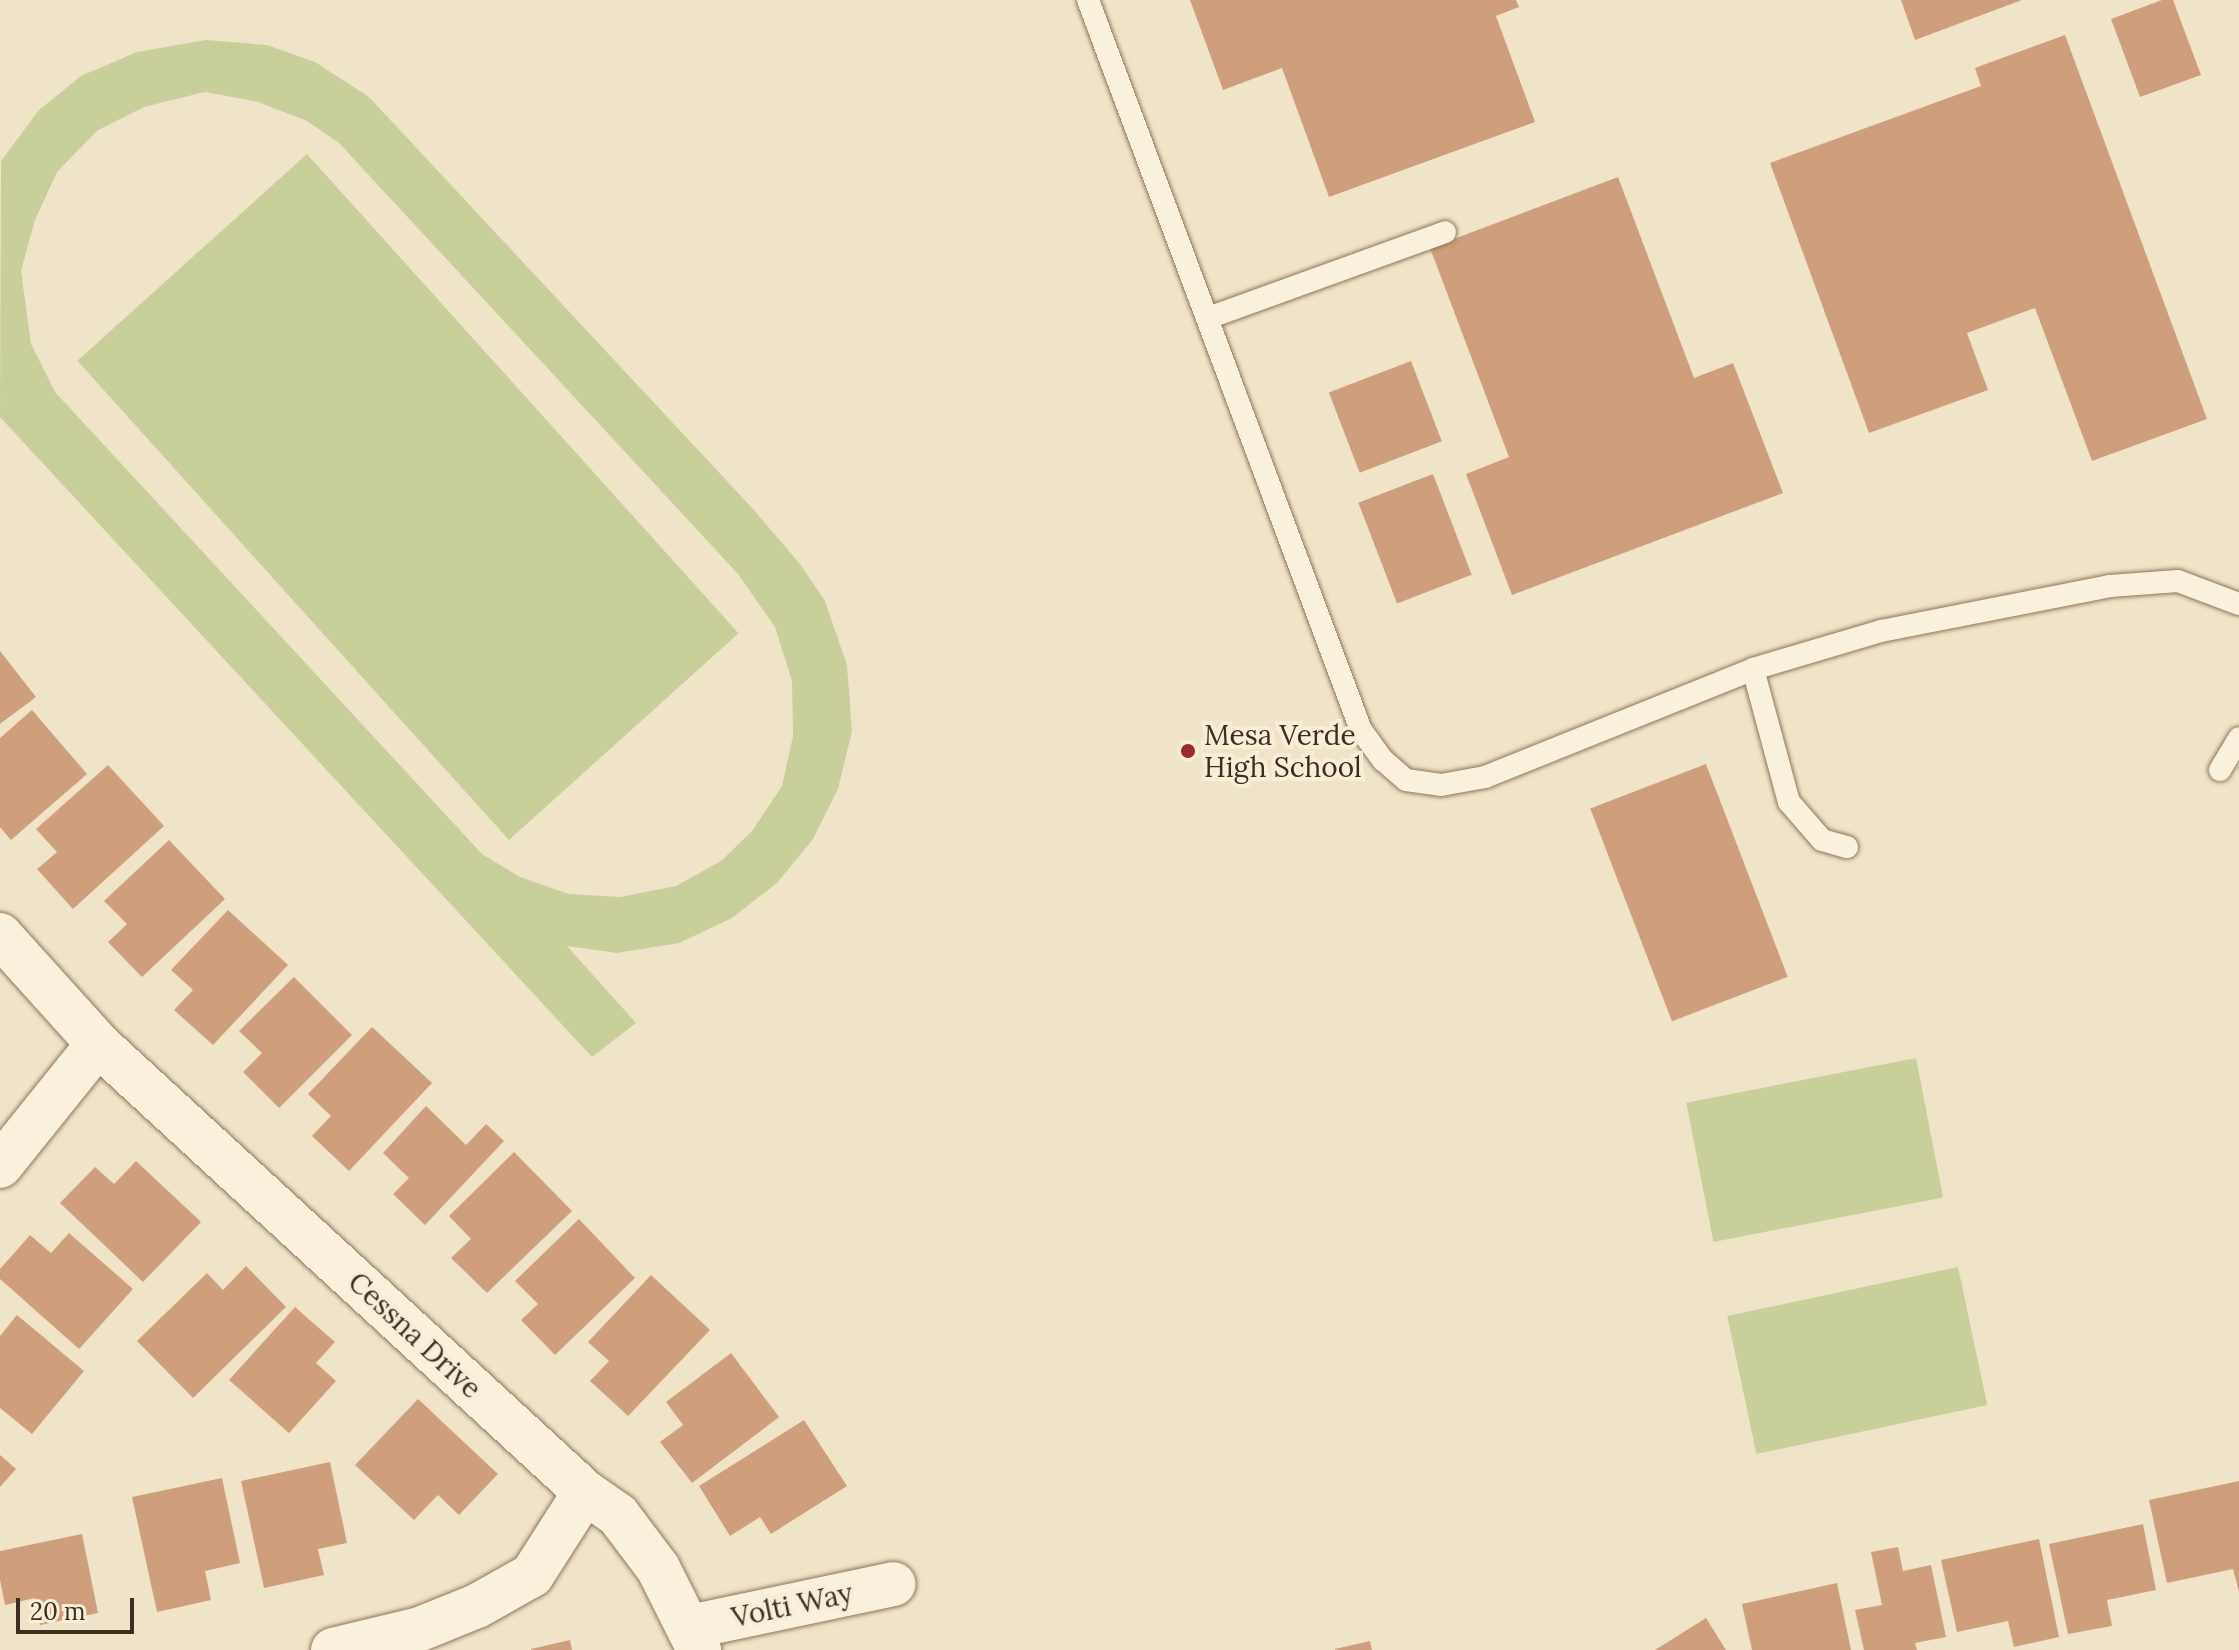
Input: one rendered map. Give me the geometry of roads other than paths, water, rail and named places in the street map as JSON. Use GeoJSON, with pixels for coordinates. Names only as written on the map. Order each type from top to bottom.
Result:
{"type":"FeatureCollection","features":[{"type":"Feature","properties":{"kind":"street","name":"Cessna Drive"},"geometry":{"type":"LineString","coordinates":[[0,935],[98,1044],[585,1492],[618,1515],[658,1568],[695,1638]]}},
{"type":"Feature","properties":{"kind":"street"},"geometry":{"type":"LineString","coordinates":[[0,1166],[98,1044]]}},
{"type":"Feature","properties":{"kind":"street"},"geometry":{"type":"LineString","coordinates":[[333,1650],[420,1629],[477,1606],[532,1575],[585,1492]]}},
{"type":"Feature","properties":{"kind":"street","name":"Volti Way"},"geometry":{"type":"LineString","coordinates":[[695,1638],[894,1584]]}},
{"type":"Feature","properties":{"kind":"lane"},"geometry":{"type":"LineString","coordinates":[[1088,0],[1361,730],[1383,760],[1406,780],[1441,785],[1485,777],[1753,669],[1881,631],[2110,586],[2178,581],[2238,607]]}},
{"type":"Feature","properties":{"kind":"lane"},"geometry":{"type":"LineString","coordinates":[[1208,318],[1445,232]]}},
{"type":"Feature","properties":{"kind":"lane"},"geometry":{"type":"LineString","coordinates":[[1753,669],[1789,802],[1822,840],[1847,847]]}},
{"type":"Feature","properties":{"kind":"lane"},"geometry":{"type":"LineString","coordinates":[[2220,770],[2239,738]]}},
{"type":"Feature","properties":{"kind":"place","name":"Mesa Verde High School"},"geometry":{"type":"Point","coordinates":[1188,751]}}]}
